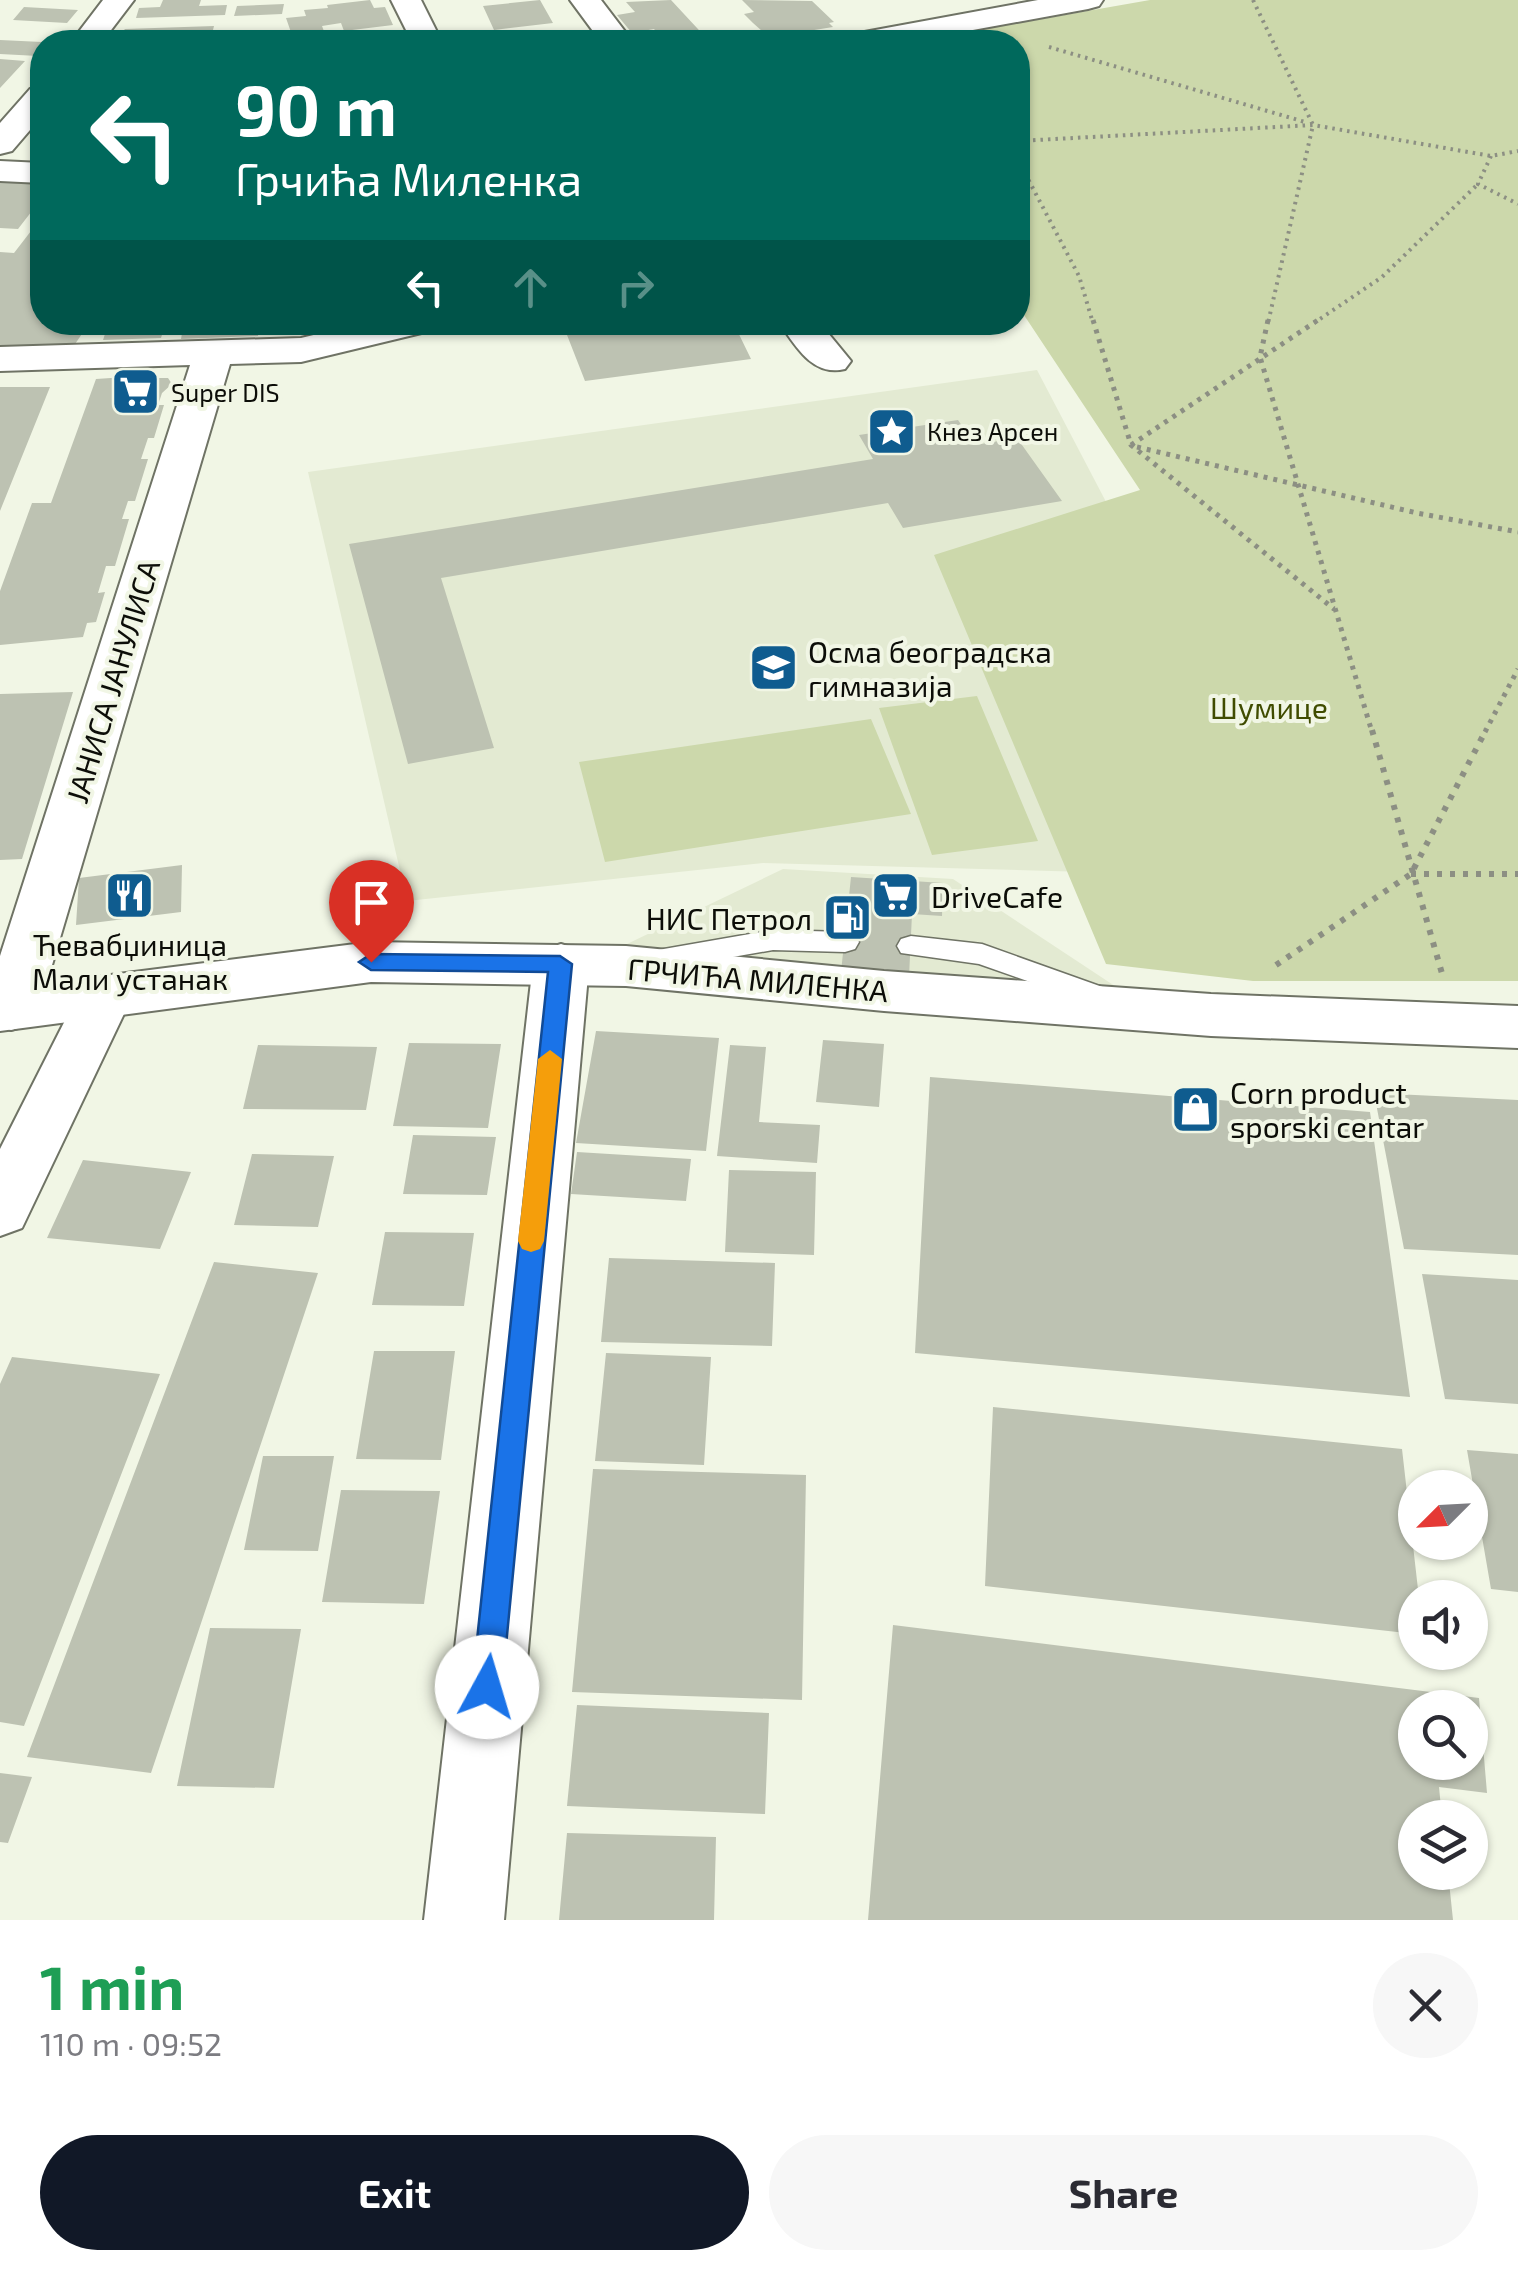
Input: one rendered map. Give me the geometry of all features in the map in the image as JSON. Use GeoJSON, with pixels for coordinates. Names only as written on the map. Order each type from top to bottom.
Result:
{"type":"FeatureCollection","features":[{"type":"Feature","properties":{"kind":"street"},"geometry":{"type":"LineString","coordinates":[[95,30],[119,0]]}},
{"type":"Feature","properties":{"kind":"street"},"geometry":{"type":"LineString","coordinates":[[406,0],[420,30]]}},
{"type":"Feature","properties":{"kind":"street"},"geometry":{"type":"LineString","coordinates":[[585,0],[608,30]]}},
{"type":"Feature","properties":{"kind":"street"},"geometry":{"type":"LineString","coordinates":[[881,30],[900,20],[1088,0]]}},
{"type":"Feature","properties":{"kind":"street"},"geometry":{"type":"LineString","coordinates":[[0,144],[30,110]]}},
{"type":"Feature","properties":{"kind":"street"},"geometry":{"type":"LineString","coordinates":[[0,171],[30,172]]}},
{"type":"Feature","properties":{"kind":"street"},"geometry":{"type":"LineString","coordinates":[[0,359],[301,350],[365,335]]}},
{"type":"Feature","properties":{"kind":"street"},"geometry":{"type":"LineString","coordinates":[[809,335],[831,361]]}},
{"type":"Feature","properties":{"kind":"street","name":"ЈАНИСА ЈАНУЛИСА"},"geometry":{"type":"LineString","coordinates":[[5,1010],[214,353]]}},
{"type":"Feature","properties":{"kind":"street","name":"ГРЧИЋА МИЛЕНКА"},"geometry":{"type":"LineString","coordinates":[[5,1010],[371,962],[560,964],[626,966],[884,991],[1132,1009],[1364,1023],[1518,1027]]}},
{"type":"Feature","properties":{"kind":"street"},"geometry":{"type":"LineString","coordinates":[[464,1920],[560,964]]}},
{"type":"Feature","properties":{"kind":"street"},"geometry":{"type":"LineString","coordinates":[[0,1211],[104,997]]}},
{"type":"Feature","properties":{"kind":"lane"},"geometry":{"type":"LineString","coordinates":[[626,966],[760,942],[844,942]]}},
{"type":"Feature","properties":{"kind":"lane"},"geometry":{"type":"LineString","coordinates":[[910,946],[982,954],[1132,1009]]}},
{"type":"Feature","properties":{"kind":"path"},"geometry":{"type":"LineString","coordinates":[[1253,0],[1313,124],[1260,357],[1444,982]]}},
{"type":"Feature","properties":{"kind":"path"},"geometry":{"type":"LineString","coordinates":[[1050,47],[1313,124],[1491,156],[1518,151]]}},
{"type":"Feature","properties":{"kind":"path"},"geometry":{"type":"LineString","coordinates":[[1030,139],[1313,124]]}},
{"type":"Feature","properties":{"kind":"path"},"geometry":{"type":"LineString","coordinates":[[1131,445],[1382,277],[1478,184],[1491,156]]}},
{"type":"Feature","properties":{"kind":"path"},"geometry":{"type":"LineString","coordinates":[[1030,183],[1079,276],[1131,445],[1336,610]]}},
{"type":"Feature","properties":{"kind":"path"},"geometry":{"type":"LineString","coordinates":[[1478,184],[1518,204]]}},
{"type":"Feature","properties":{"kind":"path"},"geometry":{"type":"LineString","coordinates":[[1131,445],[1518,532]]}},
{"type":"Feature","properties":{"kind":"path"},"geometry":{"type":"LineString","coordinates":[[1269,970],[1410,874],[1518,669]]}},
{"type":"Feature","properties":{"kind":"path"},"geometry":{"type":"LineString","coordinates":[[1410,874],[1518,874]]}},
{"type":"Feature","properties":{"kind":"shaded area","name":"Осма београдска гимназија"},"geometry":{"type":"Polygon","coordinates":[[[1037,370],[1303,878],[763,863],[407,901],[308,472],[1037,370]]]}},
{"type":"Feature","properties":{"kind":"shaded area","name":"НИС Петрол"},"geometry":{"type":"Polygon","coordinates":[[[783,869],[953,879],[1136,1000],[602,956],[783,869]]]}},
{"type":"Feature","properties":{"kind":"green space","name":"Шумице"},"geometry":{"type":"Polygon","coordinates":[[[1150,0],[1518,0],[1518,981],[1253,981],[1106,964],[934,555],[1140,490],[1030,324],[1030,30],[979,30],[1150,0]]]}},
{"type":"Feature","properties":{"kind":"green space"},"geometry":{"type":"Polygon","coordinates":[[[977,696],[1038,841],[932,855],[879,708],[977,696]]]}},
{"type":"Feature","properties":{"kind":"green space"},"geometry":{"type":"Polygon","coordinates":[[[871,719],[911,814],[605,862],[579,762],[871,719]]]}},
{"type":"Feature","properties":{"kind":"building"},"geometry":{"type":"Polygon","coordinates":[[[163,0],[201,0],[199,6],[227,5],[225,15],[136,18],[139,8],[160,7],[163,0]]]}},
{"type":"Feature","properties":{"kind":"building"},"geometry":{"type":"Polygon","coordinates":[[[370,0],[374,8],[385,7],[393,25],[344,30],[341,23],[322,26],[324,30],[290,30],[286,18],[306,16],[304,10],[328,8],[327,5],[370,0]]]}},
{"type":"Feature","properties":{"kind":"building"},"geometry":{"type":"Polygon","coordinates":[[[540,0],[553,23],[494,30],[483,6],[540,0]]]}},
{"type":"Feature","properties":{"kind":"building"},"geometry":{"type":"Polygon","coordinates":[[[671,0],[699,30],[630,30],[617,15],[635,12],[626,2],[671,0]]]}},
{"type":"Feature","properties":{"kind":"building"},"geometry":{"type":"Polygon","coordinates":[[[742,0],[812,1],[834,22],[829,23],[833,27],[814,30],[761,30],[744,14],[754,12],[742,0]]]}},
{"type":"Feature","properties":{"kind":"building"},"geometry":{"type":"Polygon","coordinates":[[[284,4],[282,14],[234,16],[237,6],[284,4]]]}},
{"type":"Feature","properties":{"kind":"building"},"geometry":{"type":"Polygon","coordinates":[[[24,7],[78,10],[67,23],[13,20],[24,7]]]}},
{"type":"Feature","properties":{"kind":"building"},"geometry":{"type":"Polygon","coordinates":[[[214,26],[213,30],[125,29],[214,26]]]}},
{"type":"Feature","properties":{"kind":"building"},"geometry":{"type":"Polygon","coordinates":[[[0,40],[30,41],[30,56],[0,54],[0,40]]]}},
{"type":"Feature","properties":{"kind":"building"},"geometry":{"type":"Polygon","coordinates":[[[0,59],[25,61],[0,88],[0,59]]]}},
{"type":"Feature","properties":{"kind":"building"},"geometry":{"type":"Polygon","coordinates":[[[0,178],[30,180],[30,214],[18,229],[0,228],[0,178]]]}},
{"type":"Feature","properties":{"kind":"building"},"geometry":{"type":"Polygon","coordinates":[[[30,232],[30,335],[81,335],[71,350],[0,345],[0,252],[14,253],[30,232]]]}},
{"type":"Feature","properties":{"kind":"building"},"geometry":{"type":"Polygon","coordinates":[[[105,335],[162,335],[161,338],[103,340],[105,335]]]}},
{"type":"Feature","properties":{"kind":"building"},"geometry":{"type":"Polygon","coordinates":[[[182,335],[258,335],[258,336],[181,339],[182,335]]]}},
{"type":"Feature","properties":{"kind":"building"},"geometry":{"type":"Polygon","coordinates":[[[567,335],[739,335],[751,359],[585,381],[567,335]]]}},
{"type":"Feature","properties":{"kind":"building"},"geometry":{"type":"Polygon","coordinates":[[[155,375],[154,378],[168,378],[172,384],[162,393],[158,405],[164,405],[154,438],[148,438],[141,459],[148,459],[135,501],[128,501],[122,519],[129,519],[115,566],[106,566],[98,593],[105,592],[96,622],[87,623],[83,637],[0,645],[0,591],[32,503],[51,503],[96,379],[155,375]]]}},
{"type":"Feature","properties":{"kind":"building"},"geometry":{"type":"Polygon","coordinates":[[[0,387],[50,387],[0,511],[0,387]]]}},
{"type":"Feature","properties":{"kind":"building"},"geometry":{"type":"Polygon","coordinates":[[[958,420],[975,445],[1017,438],[1062,501],[903,528],[888,503],[441,578],[494,748],[408,764],[349,544],[873,459],[859,435],[958,420]]]}},
{"type":"Feature","properties":{"kind":"building"},"geometry":{"type":"Polygon","coordinates":[[[73,692],[22,859],[0,860],[0,694],[73,692]]]}},
{"type":"Feature","properties":{"kind":"building","name":"Ћевабџиница Мали устанак"},"geometry":{"type":"Polygon","coordinates":[[[182,865],[181,912],[76,925],[79,878],[182,865]]]}},
{"type":"Feature","properties":{"kind":"building"},"geometry":{"type":"Polygon","coordinates":[[[851,877],[943,883],[942,916],[912,914],[909,977],[841,972],[851,877]]]}},
{"type":"Feature","properties":{"kind":"building"},"geometry":{"type":"Polygon","coordinates":[[[596,1031],[719,1038],[706,1151],[576,1143],[596,1031]]]}},
{"type":"Feature","properties":{"kind":"building"},"geometry":{"type":"Polygon","coordinates":[[[823,1040],[884,1044],[879,1107],[816,1102],[823,1040]]]}},
{"type":"Feature","properties":{"kind":"building"},"geometry":{"type":"Polygon","coordinates":[[[409,1043],[501,1044],[488,1128],[393,1126],[409,1043]]]}},
{"type":"Feature","properties":{"kind":"building"},"geometry":{"type":"Polygon","coordinates":[[[258,1045],[377,1047],[366,1110],[243,1109],[258,1045]]]}},
{"type":"Feature","properties":{"kind":"building"},"geometry":{"type":"Polygon","coordinates":[[[730,1045],[766,1047],[759,1122],[820,1125],[817,1163],[717,1156],[730,1045]]]}},
{"type":"Feature","properties":{"kind":"building"},"geometry":{"type":"Polygon","coordinates":[[[930,1077],[1370,1112],[1410,1397],[915,1353],[930,1077]]]}},
{"type":"Feature","properties":{"kind":"building"},"geometry":{"type":"Polygon","coordinates":[[[1374,1093],[1518,1100],[1518,1255],[1404,1249],[1374,1093]]]}},
{"type":"Feature","properties":{"kind":"building"},"geometry":{"type":"Polygon","coordinates":[[[413,1135],[496,1137],[487,1195],[403,1194],[413,1135]]]}},
{"type":"Feature","properties":{"kind":"building"},"geometry":{"type":"Polygon","coordinates":[[[577,1152],[691,1159],[686,1201],[571,1194],[577,1152]]]}},
{"type":"Feature","properties":{"kind":"building"},"geometry":{"type":"Polygon","coordinates":[[[252,1154],[334,1156],[318,1227],[234,1225],[252,1154]]]}},
{"type":"Feature","properties":{"kind":"building"},"geometry":{"type":"Polygon","coordinates":[[[83,1160],[191,1172],[160,1249],[47,1238],[83,1160]]]}},
{"type":"Feature","properties":{"kind":"building"},"geometry":{"type":"Polygon","coordinates":[[[729,1170],[816,1172],[814,1255],[725,1252],[729,1170]]]}},
{"type":"Feature","properties":{"kind":"building"},"geometry":{"type":"Polygon","coordinates":[[[385,1232],[474,1233],[464,1306],[372,1305],[385,1232]]]}},
{"type":"Feature","properties":{"kind":"building"},"geometry":{"type":"Polygon","coordinates":[[[609,1258],[775,1263],[772,1346],[601,1342],[609,1258]]]}},
{"type":"Feature","properties":{"kind":"building"},"geometry":{"type":"Polygon","coordinates":[[[214,1262],[318,1273],[151,1773],[27,1757],[214,1262]]]}},
{"type":"Feature","properties":{"kind":"building"},"geometry":{"type":"Polygon","coordinates":[[[1422,1274],[1518,1280],[1518,1404],[1445,1399],[1422,1274]]]}},
{"type":"Feature","properties":{"kind":"building"},"geometry":{"type":"Polygon","coordinates":[[[374,1351],[455,1351],[441,1460],[356,1459],[374,1351]]]}},
{"type":"Feature","properties":{"kind":"building"},"geometry":{"type":"Polygon","coordinates":[[[606,1353],[711,1357],[704,1465],[595,1461],[606,1353]]]}},
{"type":"Feature","properties":{"kind":"building"},"geometry":{"type":"Polygon","coordinates":[[[12,1357],[160,1374],[24,1726],[0,1722],[0,1384],[12,1357]]]}},
{"type":"Feature","properties":{"kind":"building"},"geometry":{"type":"Polygon","coordinates":[[[993,1407],[1402,1449],[1404,1470],[1398,1470],[1398,1560],[1415,1560],[1417,1580],[1398,1580],[1398,1632],[985,1586],[993,1407]]]}},
{"type":"Feature","properties":{"kind":"building"},"geometry":{"type":"Polygon","coordinates":[[[1467,1450],[1518,1454],[1518,1592],[1491,1589],[1486,1560],[1488,1470],[1470,1470],[1467,1450]]]}},
{"type":"Feature","properties":{"kind":"building"},"geometry":{"type":"Polygon","coordinates":[[[263,1456],[334,1456],[318,1551],[244,1550],[263,1456]]]}},
{"type":"Feature","properties":{"kind":"building"},"geometry":{"type":"Polygon","coordinates":[[[593,1469],[806,1475],[802,1700],[572,1692],[593,1469]]]}},
{"type":"Feature","properties":{"kind":"building"},"geometry":{"type":"Polygon","coordinates":[[[341,1490],[440,1491],[424,1604],[322,1602],[341,1490]]]}},
{"type":"Feature","properties":{"kind":"building"},"geometry":{"type":"Polygon","coordinates":[[[893,1625],[1415,1690],[1398,1690],[1398,1780],[1486,1780],[1487,1793],[1439,1787],[1440,1800],[1398,1800],[1398,1890],[1450,1890],[1453,1920],[868,1920],[893,1625]]]}},
{"type":"Feature","properties":{"kind":"building"},"geometry":{"type":"Polygon","coordinates":[[[210,1628],[301,1629],[274,1788],[177,1786],[210,1628]]]}},
{"type":"Feature","properties":{"kind":"building"},"geometry":{"type":"Polygon","coordinates":[[[577,1705],[769,1713],[765,1814],[567,1806],[577,1705]]]}},
{"type":"Feature","properties":{"kind":"building"},"geometry":{"type":"Polygon","coordinates":[[[0,1773],[32,1777],[8,1843],[0,1842],[0,1773]]]}},
{"type":"Feature","properties":{"kind":"building"},"geometry":{"type":"Polygon","coordinates":[[[567,1833],[716,1837],[714,1920],[559,1920],[567,1833]]]}},
{"type":"Feature","properties":{"kind":"slow traffic"},"geometry":{"type":"LineString","coordinates":[[531,1241],[550,1059]]}},
{"type":"Feature","properties":{"kind":"place","name":"Super DIS"},"geometry":{"type":"Point","coordinates":[136,392]}},
{"type":"Feature","properties":{"kind":"place","name":"Кнез Арсен"},"geometry":{"type":"Point","coordinates":[892,431]}},
{"type":"Feature","properties":{"kind":"place","name":"Осма београдска гимназија"},"geometry":{"type":"Point","coordinates":[773,668]}},
{"type":"Feature","properties":{"kind":"place","name":"Ћевабџиница Мали устанак"},"geometry":{"type":"Point","coordinates":[130,895]}},
{"type":"Feature","properties":{"kind":"place","name":"DriveCafe"},"geometry":{"type":"Point","coordinates":[896,896]}},
{"type":"Feature","properties":{"kind":"place","name":"НИС Петрол"},"geometry":{"type":"Point","coordinates":[847,918]}},
{"type":"Feature","properties":{"kind":"place","name":"Corn product sporski centar"},"geometry":{"type":"Point","coordinates":[1195,1109]}},
{"type":"Feature","properties":{"kind":"route"},"geometry":{"type":"LineString","coordinates":[[371,962],[560,964],[487,1687]]}}]}
